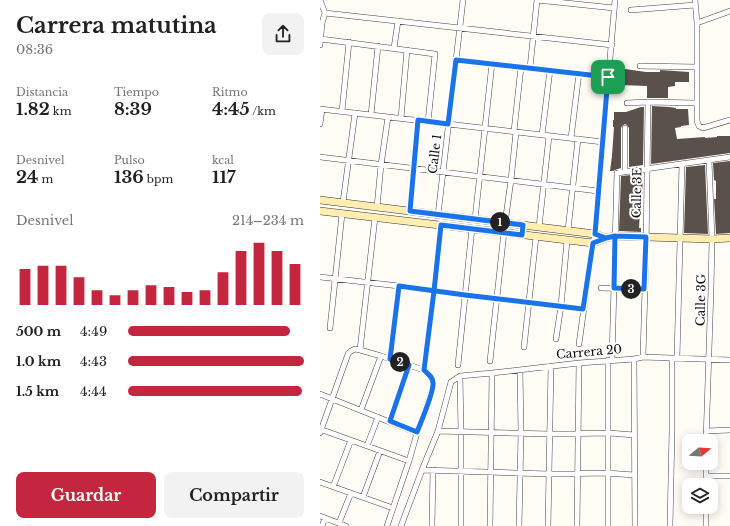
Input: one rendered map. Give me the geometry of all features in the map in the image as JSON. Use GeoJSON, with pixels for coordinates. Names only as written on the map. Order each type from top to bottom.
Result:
{"type":"FeatureCollection","features":[{"type":"Feature","properties":{"kind":"street"},"geometry":{"type":"LineString","coordinates":[[320,0],[325,13],[322,23],[320,45]]}},
{"type":"Feature","properties":{"kind":"street","name":"Calle 1"},"geometry":{"type":"LineString","coordinates":[[438,215],[463,0]]}},
{"type":"Feature","properties":{"kind":"street"},"geometry":{"type":"LineString","coordinates":[[530,68],[537,0],[614,8]]}},
{"type":"Feature","properties":{"kind":"street"},"geometry":{"type":"LineString","coordinates":[[579,344],[595,234],[615,0]]}},
{"type":"Feature","properties":{"kind":"street"},"geometry":{"type":"LineString","coordinates":[[630,10],[695,2],[697,23],[697,121],[703,128],[730,120]]}},
{"type":"Feature","properties":{"kind":"street"},"geometry":{"type":"LineString","coordinates":[[697,23],[730,12]]}},
{"type":"Feature","properties":{"kind":"street"},"geometry":{"type":"LineString","coordinates":[[325,13],[612,45]]}},
{"type":"Feature","properties":{"kind":"street"},"geometry":{"type":"LineString","coordinates":[[394,48],[398,21]]}},
{"type":"Feature","properties":{"kind":"street"},"geometry":{"type":"LineString","coordinates":[[321,39],[435,54],[428,122]]}},
{"type":"Feature","properties":{"kind":"street"},"geometry":{"type":"LineString","coordinates":[[342,111],[349,42]]}},
{"type":"Feature","properties":{"kind":"street"},"geometry":{"type":"LineString","coordinates":[[371,115],[378,46]]}},
{"type":"Feature","properties":{"kind":"street"},"geometry":{"type":"LineString","coordinates":[[401,118],[407,50]]}},
{"type":"Feature","properties":{"kind":"street"},"geometry":{"type":"LineString","coordinates":[[456,60],[608,77]]}},
{"type":"Feature","properties":{"kind":"street"},"geometry":{"type":"LineString","coordinates":[[474,219],[492,64]]}},
{"type":"Feature","properties":{"kind":"street"},"geometry":{"type":"LineString","coordinates":[[640,66],[696,67]]}},
{"type":"Feature","properties":{"kind":"street"},"geometry":{"type":"LineString","coordinates":[[505,222],[511,180],[521,67]]}},
{"type":"Feature","properties":{"kind":"street"},"geometry":{"type":"LineString","coordinates":[[542,135],[550,70]]}},
{"type":"Feature","properties":{"kind":"street"},"geometry":{"type":"LineString","coordinates":[[571,138],[579,73]]}},
{"type":"Feature","properties":{"kind":"street","name":"Calle 3E"},"geometry":{"type":"LineString","coordinates":[[643,357],[648,102]]}},
{"type":"Feature","properties":{"kind":"street"},"geometry":{"type":"LineString","coordinates":[[627,103],[696,103]]}},
{"type":"Feature","properties":{"kind":"street"},"geometry":{"type":"LineString","coordinates":[[320,124],[321,109],[603,142]]}},
{"type":"Feature","properties":{"kind":"street"},"geometry":{"type":"LineString","coordinates":[[343,202],[355,113]]}},
{"type":"Feature","properties":{"kind":"street"},"geometry":{"type":"LineString","coordinates":[[377,207],[388,117]]}},
{"type":"Feature","properties":{"kind":"street"},"geometry":{"type":"LineString","coordinates":[[410,211],[418,120]]}},
{"type":"Feature","properties":{"kind":"street"},"geometry":{"type":"LineString","coordinates":[[624,128],[625,172]]}},
{"type":"Feature","properties":{"kind":"street"},"geometry":{"type":"LineString","coordinates":[[539,227],[549,136]]}},
{"type":"Feature","properties":{"kind":"street"},"geometry":{"type":"LineString","coordinates":[[568,230],[578,139]]}},
{"type":"Feature","properties":{"kind":"street"},"geometry":{"type":"LineString","coordinates":[[320,157],[598,191]]}},
{"type":"Feature","properties":{"kind":"street"},"geometry":{"type":"LineString","coordinates":[[608,526],[608,433],[617,173],[730,157]]}},
{"type":"Feature","properties":{"kind":"street","name":"Calle 3G"},"geometry":{"type":"LineString","coordinates":[[706,431],[712,239],[709,160]]}},
{"type":"Feature","properties":{"kind":"street"},"geometry":{"type":"LineString","coordinates":[[670,526],[682,164]]}},
{"type":"Feature","properties":{"kind":"street"},"geometry":{"type":"LineString","coordinates":[[606,238],[595,234],[568,230],[321,200],[320,211],[593,243],[615,236],[712,239],[730,238]]}},
{"type":"Feature","properties":{"kind":"street"},"geometry":{"type":"LineString","coordinates":[[330,328],[342,214]]}},
{"type":"Feature","properties":{"kind":"street"},"geometry":{"type":"LineString","coordinates":[[360,350],[375,217]]}},
{"type":"Feature","properties":{"kind":"street"},"geometry":{"type":"LineString","coordinates":[[424,370],[441,225]]}},
{"type":"Feature","properties":{"kind":"street"},"geometry":{"type":"LineString","coordinates":[[522,235],[523,225]]}},
{"type":"Feature","properties":{"kind":"street"},"geometry":{"type":"LineString","coordinates":[[458,365],[472,228]]}},
{"type":"Feature","properties":{"kind":"street"},"geometry":{"type":"LineString","coordinates":[[490,361],[504,232]]}},
{"type":"Feature","properties":{"kind":"street"},"geometry":{"type":"LineString","coordinates":[[524,347],[536,236]]}},
{"type":"Feature","properties":{"kind":"street"},"geometry":{"type":"LineString","coordinates":[[556,339],[561,306],[567,240]]}},
{"type":"Feature","properties":{"kind":"street"},"geometry":{"type":"LineString","coordinates":[[320,277],[583,309]]}},
{"type":"Feature","properties":{"kind":"street"},"geometry":{"type":"LineString","coordinates":[[390,359],[399,286]]}},
{"type":"Feature","properties":{"kind":"street"},"geometry":{"type":"LineString","coordinates":[[601,288],[644,289]]}},
{"type":"Feature","properties":{"kind":"street"},"geometry":{"type":"LineString","coordinates":[[387,526],[409,461],[417,432],[432,390],[433,382],[431,376],[424,370],[360,350],[355,349],[351,351],[348,354],[320,430],[409,461]]}},
{"type":"Feature","properties":{"kind":"street"},"geometry":{"type":"LineString","coordinates":[[361,410],[381,356]]}},
{"type":"Feature","properties":{"kind":"street","name":"Carrera 20"},"geometry":{"type":"LineString","coordinates":[[438,431],[451,382],[460,376],[643,357],[730,360]]}},
{"type":"Feature","properties":{"kind":"street"},"geometry":{"type":"LineString","coordinates":[[634,359],[635,526]]}},
{"type":"Feature","properties":{"kind":"street"},"geometry":{"type":"LineString","coordinates":[[577,526],[579,363]]}},
{"type":"Feature","properties":{"kind":"street"},"geometry":{"type":"LineString","coordinates":[[390,421],[409,365]]}},
{"type":"Feature","properties":{"kind":"street"},"geometry":{"type":"LineString","coordinates":[[548,526],[551,366]]}},
{"type":"Feature","properties":{"kind":"street"},"geometry":{"type":"LineString","coordinates":[[519,526],[521,433],[520,370]]}},
{"type":"Feature","properties":{"kind":"street"},"geometry":{"type":"LineString","coordinates":[[490,526],[492,373]]}},
{"type":"Feature","properties":{"kind":"street"},"geometry":{"type":"LineString","coordinates":[[460,376],[461,526]]}},
{"type":"Feature","properties":{"kind":"street"},"geometry":{"type":"LineString","coordinates":[[320,394],[417,432]]}},
{"type":"Feature","properties":{"kind":"street"},"geometry":{"type":"LineString","coordinates":[[367,446],[378,417]]}},
{"type":"Feature","properties":{"kind":"street"},"geometry":{"type":"LineString","coordinates":[[706,431],[730,430]]}},
{"type":"Feature","properties":{"kind":"street"},"geometry":{"type":"LineString","coordinates":[[401,526],[438,431],[549,434],[608,433],[634,435]]}},
{"type":"Feature","properties":{"kind":"street"},"geometry":{"type":"LineString","coordinates":[[333,487],[350,440]]}},
{"type":"Feature","properties":{"kind":"street"},"geometry":{"type":"LineString","coordinates":[[363,497],[380,451]]}},
{"type":"Feature","properties":{"kind":"street"},"geometry":{"type":"LineString","coordinates":[[422,470],[549,474],[607,473],[634,475]]}},
{"type":"Feature","properties":{"kind":"street"},"geometry":{"type":"LineString","coordinates":[[432,526],[433,470]]}},
{"type":"Feature","properties":{"kind":"street"},"geometry":{"type":"LineString","coordinates":[[706,470],[706,476],[730,476]]}},
{"type":"Feature","properties":{"kind":"street"},"geometry":{"type":"LineString","coordinates":[[320,482],[394,508]]}},
{"type":"Feature","properties":{"kind":"street"},"geometry":{"type":"LineString","coordinates":[[339,523],[351,493]]}},
{"type":"Feature","properties":{"kind":"street"},"geometry":{"type":"LineString","coordinates":[[706,514],[706,526]]}},
{"type":"Feature","properties":{"kind":"street"},"geometry":{"type":"LineString","coordinates":[[322,526],[322,516],[346,526]]}},
{"type":"Feature","properties":{"kind":"building"},"geometry":{"type":"Polygon","coordinates":[[[625,69],[646,72],[660,72],[660,70],[689,72],[689,82],[675,82],[675,86],[668,87],[668,98],[647,98],[647,86],[620,85],[621,80],[624,80],[625,69]]]}},
{"type":"Feature","properties":{"kind":"building"},"geometry":{"type":"Polygon","coordinates":[[[652,106],[688,109],[689,125],[675,128],[677,139],[730,136],[730,153],[651,164],[652,106]]]}},
{"type":"Feature","properties":{"kind":"building"},"geometry":{"type":"Polygon","coordinates":[[[644,107],[643,165],[629,167],[629,128],[625,124],[621,128],[621,168],[610,171],[614,112],[626,112],[644,107]]]}},
{"type":"Feature","properties":{"kind":"building"},"geometry":{"type":"Polygon","coordinates":[[[730,161],[730,233],[716,234],[714,199],[716,199],[716,181],[714,180],[713,163],[730,161]]]}},
{"type":"Feature","properties":{"kind":"building"},"geometry":{"type":"Polygon","coordinates":[[[705,165],[708,234],[684,233],[686,167],[705,165]]]}},
{"type":"Feature","properties":{"kind":"building"},"geometry":{"type":"Polygon","coordinates":[[[642,174],[643,196],[640,210],[639,228],[641,228],[641,232],[619,231],[621,176],[642,174]]]}},
{"type":"Feature","properties":{"kind":"route"},"geometry":{"type":"LineString","coordinates":[[608,77],[456,60],[448,124],[418,120],[410,211],[523,225],[522,235],[441,225],[434,291],[424,370],[431,376],[433,382],[432,390],[417,432],[390,421],[409,365],[390,359],[399,286],[434,291],[465,295],[583,309],[593,243],[615,236],[614,288],[644,289],[646,237],[615,236],[606,238],[595,234],[608,77]]}}]}
